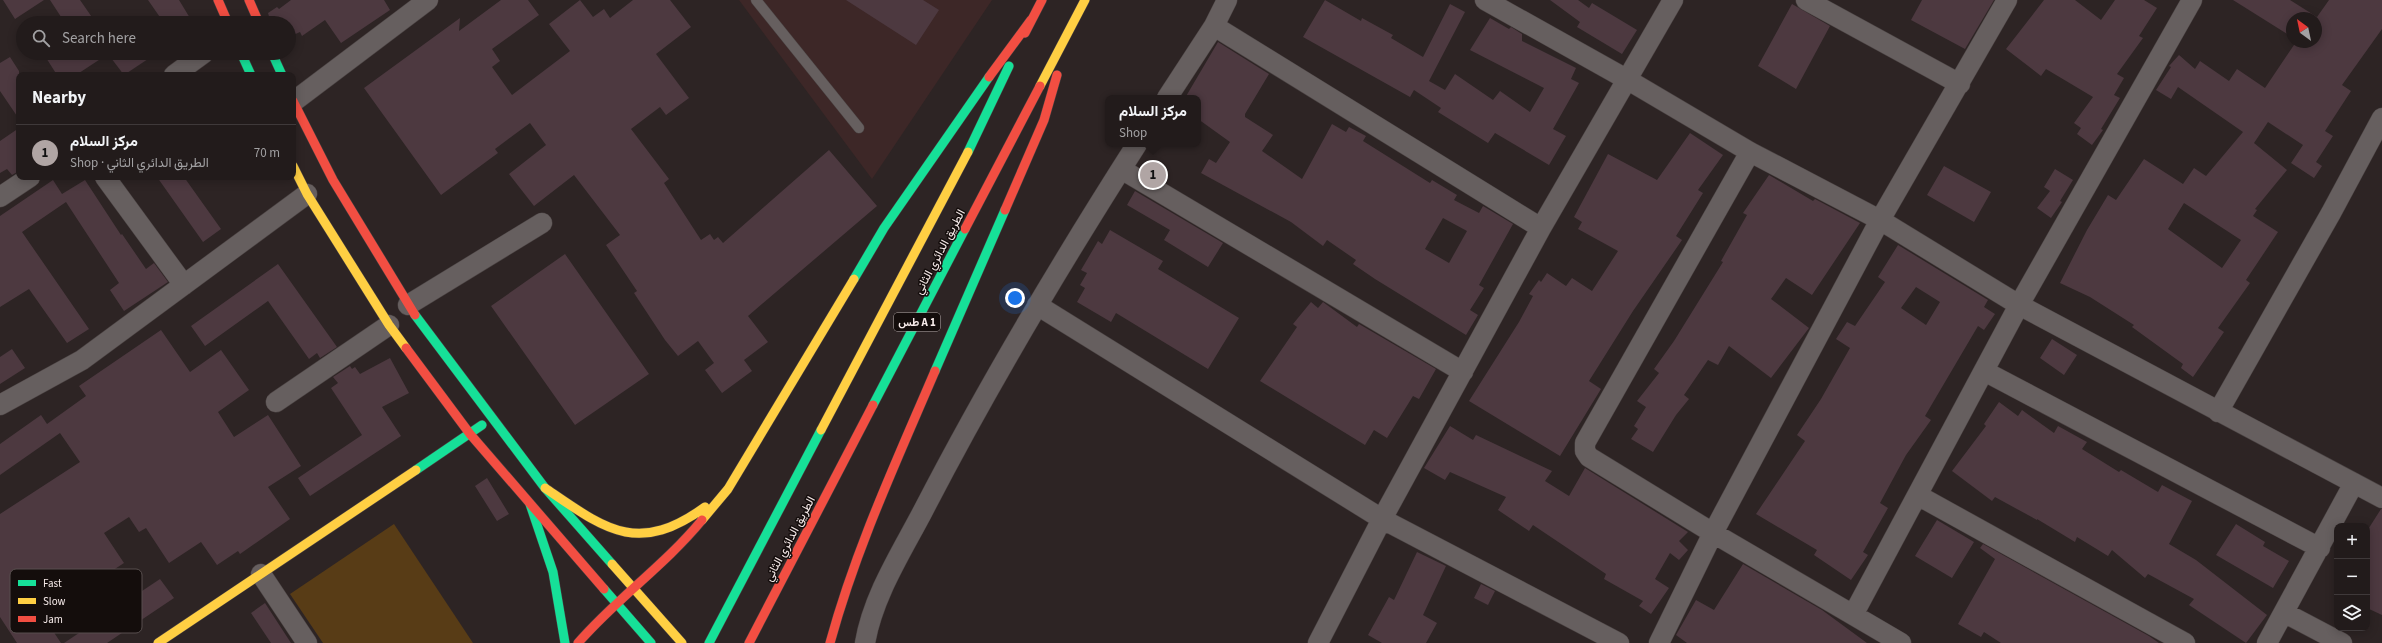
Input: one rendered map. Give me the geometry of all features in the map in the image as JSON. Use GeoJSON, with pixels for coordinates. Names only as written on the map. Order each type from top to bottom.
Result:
{"type":"FeatureCollection","features":[{"type":"Feature","properties":{"kind":"main road"},"geometry":{"type":"LineString","coordinates":[[218,0],[225,16]]}},
{"type":"Feature","properties":{"kind":"main road"},"geometry":{"type":"LineString","coordinates":[[249,0],[256,16]]}},
{"type":"Feature","properties":{"kind":"main road","name":"الطريق الدائري الثاني"},"geometry":{"type":"LineString","coordinates":[[709,643],[982,124],[1042,0]]}},
{"type":"Feature","properties":{"kind":"main road","name":"الطريق الدائري الثاني"},"geometry":{"type":"LineString","coordinates":[[749,643],[1085,0]]}},
{"type":"Feature","properties":{"kind":"main road"},"geometry":{"type":"LineString","coordinates":[[578,643],[616,604],[636,588],[696,529],[728,489],[884,228],[1002,58],[1031,20]]}},
{"type":"Feature","properties":{"kind":"main road"},"geometry":{"type":"LineString","coordinates":[[830,643],[843,595],[864,536],[1044,120],[1071,27]]}},
{"type":"Feature","properties":{"kind":"main road"},"geometry":{"type":"LineString","coordinates":[[245,60],[250,72]]}},
{"type":"Feature","properties":{"kind":"main road"},"geometry":{"type":"LineString","coordinates":[[275,60],[281,72]]}},
{"type":"Feature","properties":{"kind":"main road"},"geometry":{"type":"LineString","coordinates":[[296,108],[333,180],[408,305],[545,488],[636,588],[682,643]]}},
{"type":"Feature","properties":{"kind":"main road"},"geometry":{"type":"LineString","coordinates":[[296,172],[307,194],[389,325],[470,434],[651,643]]}},
{"type":"Feature","properties":{"kind":"main road"},"geometry":{"type":"LineString","coordinates":[[158,643],[494,418]]}},
{"type":"Feature","properties":{"kind":"main road"},"geometry":{"type":"LineString","coordinates":[[545,488],[611,530],[639,535],[670,528],[694,516],[728,489]]}},
{"type":"Feature","properties":{"kind":"main road"},"geometry":{"type":"LineString","coordinates":[[530,504],[555,573],[563,615],[565,643]]}},
{"type":"Feature","properties":{"kind":"street"},"geometry":{"type":"LineString","coordinates":[[296,100],[428,0]]}},
{"type":"Feature","properties":{"kind":"street"},"geometry":{"type":"LineString","coordinates":[[1169,95],[1214,26],[1227,0]]}},
{"type":"Feature","properties":{"kind":"street"},"geometry":{"type":"LineString","coordinates":[[1485,0],[1628,80],[1750,152],[1880,220],[2019,305],[2382,498]]}},
{"type":"Feature","properties":{"kind":"street"},"geometry":{"type":"LineString","coordinates":[[1318,643],[1382,519],[1540,228],[1628,80],[1673,0]]}},
{"type":"Feature","properties":{"kind":"street"},"geometry":{"type":"LineString","coordinates":[[1806,0],[1960,84]]}},
{"type":"Feature","properties":{"kind":"street"},"geometry":{"type":"LineString","coordinates":[[1659,643],[1713,533],[1880,220],[1960,84],[2007,0]]}},
{"type":"Feature","properties":{"kind":"street"},"geometry":{"type":"LineString","coordinates":[[1853,615],[1919,496],[2019,305],[2192,0]]}},
{"type":"Feature","properties":{"kind":"street"},"geometry":{"type":"LineString","coordinates":[[1214,26],[1540,228]]}},
{"type":"Feature","properties":{"kind":"street"},"geometry":{"type":"LineString","coordinates":[[178,72],[194,60]]}},
{"type":"Feature","properties":{"kind":"street"},"geometry":{"type":"LineString","coordinates":[[2218,412],[2332,213],[2382,118]]}},
{"type":"Feature","properties":{"kind":"street"},"geometry":{"type":"LineString","coordinates":[[865,643],[877,601],[954,450],[1037,305],[1135,147]]}},
{"type":"Feature","properties":{"kind":"street"},"geometry":{"type":"LineString","coordinates":[[1750,152],[1586,443],[1585,451],[1589,457],[1713,533],[1901,643]]}},
{"type":"Feature","properties":{"kind":"street"},"geometry":{"type":"LineString","coordinates":[[1121,169],[1463,372]]}},
{"type":"Feature","properties":{"kind":"street"},"geometry":{"type":"LineString","coordinates":[[0,197],[26,180]]}},
{"type":"Feature","properties":{"kind":"street"},"geometry":{"type":"LineString","coordinates":[[107,180],[184,285]]}},
{"type":"Feature","properties":{"kind":"street"},"geometry":{"type":"LineString","coordinates":[[0,405],[82,360],[307,194]]}},
{"type":"Feature","properties":{"kind":"street"},"geometry":{"type":"LineString","coordinates":[[408,305],[542,223]]}},
{"type":"Feature","properties":{"kind":"street"},"geometry":{"type":"LineString","coordinates":[[1037,305],[1382,519],[1619,643]]}},
{"type":"Feature","properties":{"kind":"street"},"geometry":{"type":"LineString","coordinates":[[276,402],[389,325]]}},
{"type":"Feature","properties":{"kind":"street"},"geometry":{"type":"LineString","coordinates":[[1984,371],[2320,548]]}},
{"type":"Feature","properties":{"kind":"street"},"geometry":{"type":"LineString","coordinates":[[2267,643],[2285,613],[2354,483]]}},
{"type":"Feature","properties":{"kind":"street"},"geometry":{"type":"LineString","coordinates":[[1919,496],[2185,643]]}},
{"type":"Feature","properties":{"kind":"street"},"geometry":{"type":"LineString","coordinates":[[261,574],[306,643]]}},
{"type":"Feature","properties":{"kind":"street"},"geometry":{"type":"LineString","coordinates":[[2285,613],[2342,643]]}},
{"type":"Feature","properties":{"kind":"lane"},"geometry":{"type":"LineString","coordinates":[[756,0],[859,128]]}},
{"type":"Feature","properties":{"kind":"shaded area"},"geometry":{"type":"Polygon","coordinates":[[[739,0],[992,0],[872,179],[739,0]]]}},
{"type":"Feature","properties":{"kind":"shaded area"},"geometry":{"type":"Polygon","coordinates":[[[394,524],[473,643],[323,643],[290,594],[394,524]]]}},
{"type":"Feature","properties":{"kind":"building"},"geometry":{"type":"Polygon","coordinates":[[[3,0],[44,0],[20,16],[16,16],[15,19],[3,0]]]}},
{"type":"Feature","properties":{"kind":"building"},"geometry":{"type":"Polygon","coordinates":[[[50,0],[80,0],[91,16],[60,16],[50,0]]]}},
{"type":"Feature","properties":{"kind":"building"},"geometry":{"type":"Polygon","coordinates":[[[148,0],[179,0],[189,16],[159,16],[148,0]]]}},
{"type":"Feature","properties":{"kind":"building"},"geometry":{"type":"Polygon","coordinates":[[[291,0],[384,0],[390,10],[341,43],[325,20],[302,36],[300,32],[296,34],[296,16],[269,16],[268,13],[277,7],[279,9],[291,0]]]}},
{"type":"Feature","properties":{"kind":"building"},"geometry":{"type":"Polygon","coordinates":[[[501,0],[528,0],[539,15],[492,49],[500,61],[492,67],[512,95],[570,51],[549,24],[580,0],[593,17],[604,9],[610,18],[633,0],[670,0],[691,27],[656,54],[689,98],[666,115],[660,107],[631,129],[669,179],[664,183],[701,240],[710,234],[714,240],[718,237],[723,243],[829,150],[877,206],[748,316],[768,342],[744,360],[752,371],[722,393],[705,370],[714,363],[698,341],[678,356],[665,340],[634,293],[637,291],[606,245],[620,235],[574,175],[534,206],[509,174],[546,145],[530,123],[495,149],[498,153],[441,195],[364,88],[460,18],[459,31],[501,0]]]}},
{"type":"Feature","properties":{"kind":"building"},"geometry":{"type":"Polygon","coordinates":[[[846,0],[923,0],[939,10],[916,45],[846,0]]]}},
{"type":"Feature","properties":{"kind":"building"},"geometry":{"type":"Polygon","coordinates":[[[1325,0],[1361,21],[1362,18],[1393,35],[1391,38],[1423,57],[1450,4],[1465,12],[1429,81],[1445,90],[1455,74],[1493,100],[1500,91],[1530,112],[1544,88],[1470,50],[1490,18],[1509,29],[1511,27],[1522,34],[1522,41],[1576,68],[1571,79],[1579,83],[1553,129],[1566,136],[1549,165],[1495,133],[1488,143],[1438,112],[1441,108],[1414,90],[1410,97],[1303,37],[1325,0]]]}},
{"type":"Feature","properties":{"kind":"building"},"geometry":{"type":"Polygon","coordinates":[[[1550,0],[1578,0],[1589,8],[1592,3],[1637,30],[1622,54],[1577,27],[1580,22],[1550,0]]]}},
{"type":"Feature","properties":{"kind":"building"},"geometry":{"type":"Polygon","coordinates":[[[1922,0],[1994,0],[1965,49],[1911,20],[1922,0]]]}},
{"type":"Feature","properties":{"kind":"building"},"geometry":{"type":"Polygon","coordinates":[[[2044,0],[2075,0],[2101,20],[2115,0],[2144,0],[2157,8],[2139,36],[2143,38],[2117,74],[2124,78],[2114,95],[2120,98],[2101,129],[2103,130],[2092,145],[2077,134],[2081,128],[2074,123],[2093,97],[2046,69],[2041,76],[2006,49],[2044,0]]]}},
{"type":"Feature","properties":{"kind":"building"},"geometry":{"type":"Polygon","coordinates":[[[2233,0],[2290,0],[2309,12],[2286,12],[2286,33],[2233,0]]]}},
{"type":"Feature","properties":{"kind":"building"},"geometry":{"type":"Polygon","coordinates":[[[2329,0],[2382,0],[2382,29],[2342,85],[2351,91],[2325,131],[2333,136],[2316,162],[2322,166],[2314,178],[2291,163],[2303,145],[2268,122],[2254,143],[2287,170],[2255,209],[2257,210],[2253,216],[2278,232],[2246,280],[2250,283],[2218,328],[2224,332],[2193,377],[2181,368],[2183,364],[2132,327],[2134,325],[2090,297],[2060,283],[2087,230],[2108,195],[2116,200],[2144,159],[2183,184],[2194,168],[2206,176],[2243,132],[2178,87],[2171,99],[2156,90],[2171,67],[2169,66],[2179,55],[2195,69],[2200,61],[2229,81],[2237,69],[2265,88],[2292,48],[2322,48],[2322,12],[2321,12],[2329,0]],[[2184,203],[2168,229],[2222,268],[2241,240],[2184,203]]]}},
{"type":"Feature","properties":{"kind":"building"},"geometry":{"type":"Polygon","coordinates":[[[1792,4],[1830,26],[1796,89],[1758,66],[1792,4]]]}},
{"type":"Feature","properties":{"kind":"building"},"geometry":{"type":"Polygon","coordinates":[[[1218,42],[1269,74],[1245,114],[1245,117],[1273,135],[1262,151],[1302,179],[1332,124],[1346,132],[1349,127],[1366,136],[1363,141],[1430,183],[1432,180],[1457,195],[1454,200],[1479,213],[1483,206],[1513,224],[1479,285],[1484,288],[1470,310],[1478,315],[1466,335],[1353,264],[1356,260],[1327,240],[1323,246],[1291,222],[1201,173],[1209,159],[1216,163],[1230,142],[1201,121],[1201,95],[1187,95],[1218,42]],[[1443,218],[1425,249],[1449,263],[1467,231],[1443,218]]]}},
{"type":"Feature","properties":{"kind":"building"},"geometry":{"type":"Polygon","coordinates":[[[10,57],[19,71],[16,72],[16,115],[0,91],[0,63],[10,57]]]}},
{"type":"Feature","properties":{"kind":"building"},"geometry":{"type":"Polygon","coordinates":[[[47,60],[99,60],[81,72],[55,72],[47,60]]]}},
{"type":"Feature","properties":{"kind":"building"},"geometry":{"type":"Polygon","coordinates":[[[113,60],[146,60],[128,72],[122,72],[113,60]]]}},
{"type":"Feature","properties":{"kind":"building"},"geometry":{"type":"Polygon","coordinates":[[[16,130],[16,173],[12,175],[7,169],[0,173],[0,141],[16,130]]]}},
{"type":"Feature","properties":{"kind":"building"},"geometry":{"type":"Polygon","coordinates":[[[1690,133],[1723,155],[1698,190],[1703,193],[1676,236],[1682,240],[1633,311],[1589,381],[1601,389],[1560,456],[1469,401],[1519,322],[1533,296],[1529,294],[1539,280],[1541,282],[1547,273],[1566,286],[1572,278],[1592,291],[1618,251],[1578,229],[1582,222],[1574,217],[1608,154],[1657,180],[1690,133]]]}},
{"type":"Feature","properties":{"kind":"building"},"geometry":{"type":"Polygon","coordinates":[[[1944,166],[1991,192],[1974,222],[1927,195],[1944,166]]]}},
{"type":"Feature","properties":{"kind":"building"},"geometry":{"type":"Polygon","coordinates":[[[2055,169],[2073,180],[2060,201],[2062,202],[2051,218],[2037,208],[2050,191],[2044,187],[2055,169]]]}},
{"type":"Feature","properties":{"kind":"building"},"geometry":{"type":"Polygon","coordinates":[[[1769,175],[1813,201],[1815,199],[1860,223],[1812,295],[1786,278],[1771,299],[1809,328],[1771,378],[1729,346],[1718,365],[1708,360],[1684,395],[1689,399],[1676,415],[1653,452],[1631,439],[1638,429],[1634,426],[1646,407],[1637,401],[1659,373],[1654,369],[1674,341],[1723,262],[1721,261],[1747,215],[1743,213],[1769,175]]]}},
{"type":"Feature","properties":{"kind":"building"},"geometry":{"type":"Polygon","coordinates":[[[53,180],[62,194],[85,180],[121,235],[122,234],[146,269],[154,263],[168,282],[124,311],[110,290],[119,283],[66,202],[22,232],[89,329],[67,343],[29,289],[0,307],[0,216],[53,180]]]}},
{"type":"Feature","properties":{"kind":"building"},"geometry":{"type":"Polygon","coordinates":[[[159,180],[186,180],[221,229],[203,242],[159,180]]]}},
{"type":"Feature","properties":{"kind":"building"},"geometry":{"type":"Polygon","coordinates":[[[1135,191],[1223,243],[1208,267],[1164,240],[1170,230],[1127,205],[1135,191]]]}},
{"type":"Feature","properties":{"kind":"building"},"geometry":{"type":"Polygon","coordinates":[[[1110,230],[1163,261],[1158,269],[1239,318],[1208,369],[1116,313],[1111,322],[1077,302],[1085,288],[1080,285],[1087,273],[1081,270],[1098,241],[1102,244],[1110,230]]]}},
{"type":"Feature","properties":{"kind":"building"},"geometry":{"type":"Polygon","coordinates":[[[1898,245],[1988,300],[1984,307],[1995,314],[1984,330],[1978,326],[1925,416],[1931,420],[1906,455],[1880,503],[1888,508],[1863,552],[1868,555],[1851,580],[1814,555],[1817,550],[1756,514],[1805,441],[1797,435],[1821,399],[1850,348],[1836,339],[1847,322],[1855,326],[1885,282],[1878,277],[1898,245]],[[1916,287],[1901,308],[1926,325],[1940,302],[1916,287]]]}},
{"type":"Feature","properties":{"kind":"building"},"geometry":{"type":"Polygon","coordinates":[[[565,254],[649,374],[575,425],[491,306],[565,254]]]}},
{"type":"Feature","properties":{"kind":"building"},"geometry":{"type":"Polygon","coordinates":[[[278,264],[337,347],[320,358],[317,353],[309,359],[268,301],[205,346],[191,326],[278,264]]]}},
{"type":"Feature","properties":{"kind":"building"},"geometry":{"type":"Polygon","coordinates":[[[1311,302],[1318,308],[1323,302],[1357,327],[1359,324],[1436,369],[1419,399],[1413,396],[1387,438],[1374,430],[1365,445],[1260,381],[1297,327],[1293,324],[1311,302]]]}},
{"type":"Feature","properties":{"kind":"building"},"geometry":{"type":"Polygon","coordinates":[[[161,330],[190,372],[221,350],[249,390],[218,412],[234,437],[268,415],[301,466],[268,487],[290,519],[240,554],[238,551],[217,565],[201,542],[169,563],[146,528],[139,532],[129,517],[104,533],[124,563],[115,569],[10,569],[10,632],[0,617],[0,514],[80,462],[60,433],[0,475],[0,444],[41,415],[47,424],[86,396],[79,386],[161,330]]]}},
{"type":"Feature","properties":{"kind":"building"},"geometry":{"type":"Polygon","coordinates":[[[2052,339],[2077,355],[2064,375],[2040,358],[2052,339]]]}},
{"type":"Feature","properties":{"kind":"building"},"geometry":{"type":"Polygon","coordinates":[[[12,349],[25,368],[0,384],[0,357],[12,349]]]}},
{"type":"Feature","properties":{"kind":"building"},"geometry":{"type":"Polygon","coordinates":[[[390,358],[409,393],[382,407],[401,436],[310,496],[298,478],[362,435],[331,388],[338,383],[333,377],[350,366],[352,369],[355,367],[360,374],[390,358]]]}},
{"type":"Feature","properties":{"kind":"building"},"geometry":{"type":"Polygon","coordinates":[[[1999,402],[2018,416],[2022,410],[2054,433],[2058,426],[2087,442],[2082,449],[2119,472],[2121,470],[2158,492],[2162,485],[2192,501],[2169,544],[2196,560],[2267,615],[2246,643],[2189,605],[2194,599],[2148,574],[2145,578],[2112,550],[2108,556],[2077,537],[2075,542],[2037,519],[1995,497],[1992,501],[1952,471],[1986,426],[1984,424],[1999,402]]]}},
{"type":"Feature","properties":{"kind":"building"},"geometry":{"type":"Polygon","coordinates":[[[1450,426],[1473,440],[1476,435],[1552,471],[1545,481],[1569,496],[1585,468],[1688,532],[1679,541],[1688,550],[1679,560],[1670,553],[1655,579],[1669,588],[1651,614],[1639,606],[1643,601],[1604,579],[1606,574],[1533,525],[1529,531],[1498,510],[1506,497],[1450,472],[1445,480],[1424,468],[1450,426]]]}},
{"type":"Feature","properties":{"kind":"building"},"geometry":{"type":"Polygon","coordinates":[[[487,478],[509,514],[497,521],[475,486],[487,478]]]}},
{"type":"Feature","properties":{"kind":"building"},"geometry":{"type":"Polygon","coordinates":[[[2382,509],[2382,615],[2370,609],[2370,526],[2382,509]]]}},
{"type":"Feature","properties":{"kind":"building"},"geometry":{"type":"Polygon","coordinates":[[[1937,520],[1974,542],[1952,578],[1915,556],[1937,520]]]}},
{"type":"Feature","properties":{"kind":"building"},"geometry":{"type":"Polygon","coordinates":[[[2236,524],[2265,542],[2263,546],[2289,561],[2273,588],[2216,555],[2236,524]]]}},
{"type":"Feature","properties":{"kind":"building"},"geometry":{"type":"Polygon","coordinates":[[[1983,544],[2159,643],[2001,643],[1984,632],[1981,637],[1958,624],[1995,559],[1980,548],[1983,544]]]}},
{"type":"Feature","properties":{"kind":"building"},"geometry":{"type":"Polygon","coordinates":[[[1417,552],[1446,566],[1423,615],[1437,623],[1426,643],[1382,643],[1368,635],[1389,597],[1394,600],[1417,552]]]}},
{"type":"Feature","properties":{"kind":"building"},"geometry":{"type":"Polygon","coordinates":[[[1743,564],[1822,610],[1867,643],[1687,643],[1676,635],[1696,600],[1714,610],[1743,564]]]}},
{"type":"Feature","properties":{"kind":"building"},"geometry":{"type":"Polygon","coordinates":[[[160,579],[174,598],[142,619],[142,591],[160,579]]]}},
{"type":"Feature","properties":{"kind":"building"},"geometry":{"type":"Polygon","coordinates":[[[1481,584],[1495,591],[1488,605],[1474,598],[1481,584]]]}},
{"type":"Feature","properties":{"kind":"building"},"geometry":{"type":"Polygon","coordinates":[[[265,603],[291,643],[271,643],[251,613],[265,603]]]}},
{"type":"Feature","properties":{"kind":"building"},"geometry":{"type":"Polygon","coordinates":[[[10,633],[54,633],[61,643],[17,643],[10,633]]]}},
{"type":"Feature","properties":{"kind":"building"},"geometry":{"type":"Polygon","coordinates":[[[79,633],[122,633],[107,643],[64,643],[79,633]]]}},
{"type":"Feature","properties":{"kind":"traffic: fast"},"geometry":{"type":"LineString","coordinates":[[244,60],[250,72]]}},
{"type":"Feature","properties":{"kind":"traffic: fast"},"geometry":{"type":"LineString","coordinates":[[275,60],[281,72]]}},
{"type":"Feature","properties":{"kind":"traffic: fast"},"geometry":{"type":"LineString","coordinates":[[968,152],[1009,66]]}},
{"type":"Feature","properties":{"kind":"traffic: fast"},"geometry":{"type":"LineString","coordinates":[[854,279],[884,228],[989,77]]}},
{"type":"Feature","properties":{"kind":"traffic: fast"},"geometry":{"type":"LineString","coordinates":[[935,371],[1005,210]]}},
{"type":"Feature","properties":{"kind":"traffic: fast"},"geometry":{"type":"LineString","coordinates":[[873,405],[965,229]]}},
{"type":"Feature","properties":{"kind":"traffic: fast"},"geometry":{"type":"LineString","coordinates":[[415,315],[545,488],[612,564]]}},
{"type":"Feature","properties":{"kind":"traffic: fast"},"geometry":{"type":"LineString","coordinates":[[416,470],[482,425]]}},
{"type":"Feature","properties":{"kind":"traffic: fast"},"geometry":{"type":"LineString","coordinates":[[709,643],[821,430]]}},
{"type":"Feature","properties":{"kind":"traffic: fast"},"geometry":{"type":"LineString","coordinates":[[530,504],[553,572],[565,643]]}},
{"type":"Feature","properties":{"kind":"traffic: fast"},"geometry":{"type":"LineString","coordinates":[[604,589],[651,643]]}},
{"type":"Feature","properties":{"kind":"traffic: slow"},"geometry":{"type":"LineString","coordinates":[[1040,86],[1085,0]]}},
{"type":"Feature","properties":{"kind":"traffic: slow"},"geometry":{"type":"LineString","coordinates":[[821,430],[968,152]]}},
{"type":"Feature","properties":{"kind":"traffic: slow"},"geometry":{"type":"LineString","coordinates":[[296,172],[307,194],[389,325],[406,348]]}},
{"type":"Feature","properties":{"kind":"traffic: slow"},"geometry":{"type":"LineString","coordinates":[[702,520],[728,489],[854,279]]}},
{"type":"Feature","properties":{"kind":"traffic: slow"},"geometry":{"type":"LineString","coordinates":[[158,643],[416,470]]}},
{"type":"Feature","properties":{"kind":"traffic: slow"},"geometry":{"type":"LineString","coordinates":[[545,488],[586,515],[604,525],[622,531],[640,533],[660,530],[681,522],[705,507]]}},
{"type":"Feature","properties":{"kind":"traffic: slow"},"geometry":{"type":"LineString","coordinates":[[612,564],[682,643]]}},
{"type":"Feature","properties":{"kind":"traffic: jam"},"geometry":{"type":"LineString","coordinates":[[218,0],[225,16]]}},
{"type":"Feature","properties":{"kind":"traffic: jam"},"geometry":{"type":"LineString","coordinates":[[249,0],[256,16]]}},
{"type":"Feature","properties":{"kind":"traffic: jam"},"geometry":{"type":"LineString","coordinates":[[1025,33],[1042,0]]}},
{"type":"Feature","properties":{"kind":"traffic: jam"},"geometry":{"type":"LineString","coordinates":[[989,77],[1031,20]]}},
{"type":"Feature","properties":{"kind":"traffic: jam"},"geometry":{"type":"LineString","coordinates":[[1005,210],[1044,120],[1057,75]]}},
{"type":"Feature","properties":{"kind":"traffic: jam"},"geometry":{"type":"LineString","coordinates":[[965,229],[1040,86]]}},
{"type":"Feature","properties":{"kind":"traffic: jam"},"geometry":{"type":"LineString","coordinates":[[296,107],[333,180],[415,315]]}},
{"type":"Feature","properties":{"kind":"traffic: jam"},"geometry":{"type":"LineString","coordinates":[[406,348],[470,434],[604,589]]}},
{"type":"Feature","properties":{"kind":"traffic: jam"},"geometry":{"type":"LineString","coordinates":[[830,643],[852,573],[878,505],[935,371]]}},
{"type":"Feature","properties":{"kind":"traffic: jam"},"geometry":{"type":"LineString","coordinates":[[749,643],[873,405]]}},
{"type":"Feature","properties":{"kind":"traffic: jam"},"geometry":{"type":"LineString","coordinates":[[578,643],[608,612],[672,552],[702,520]]}},
{"type":"Feature","properties":{"kind":"place","name":"مركز السلام"},"geometry":{"type":"Point","coordinates":[1153,175]}}]}
